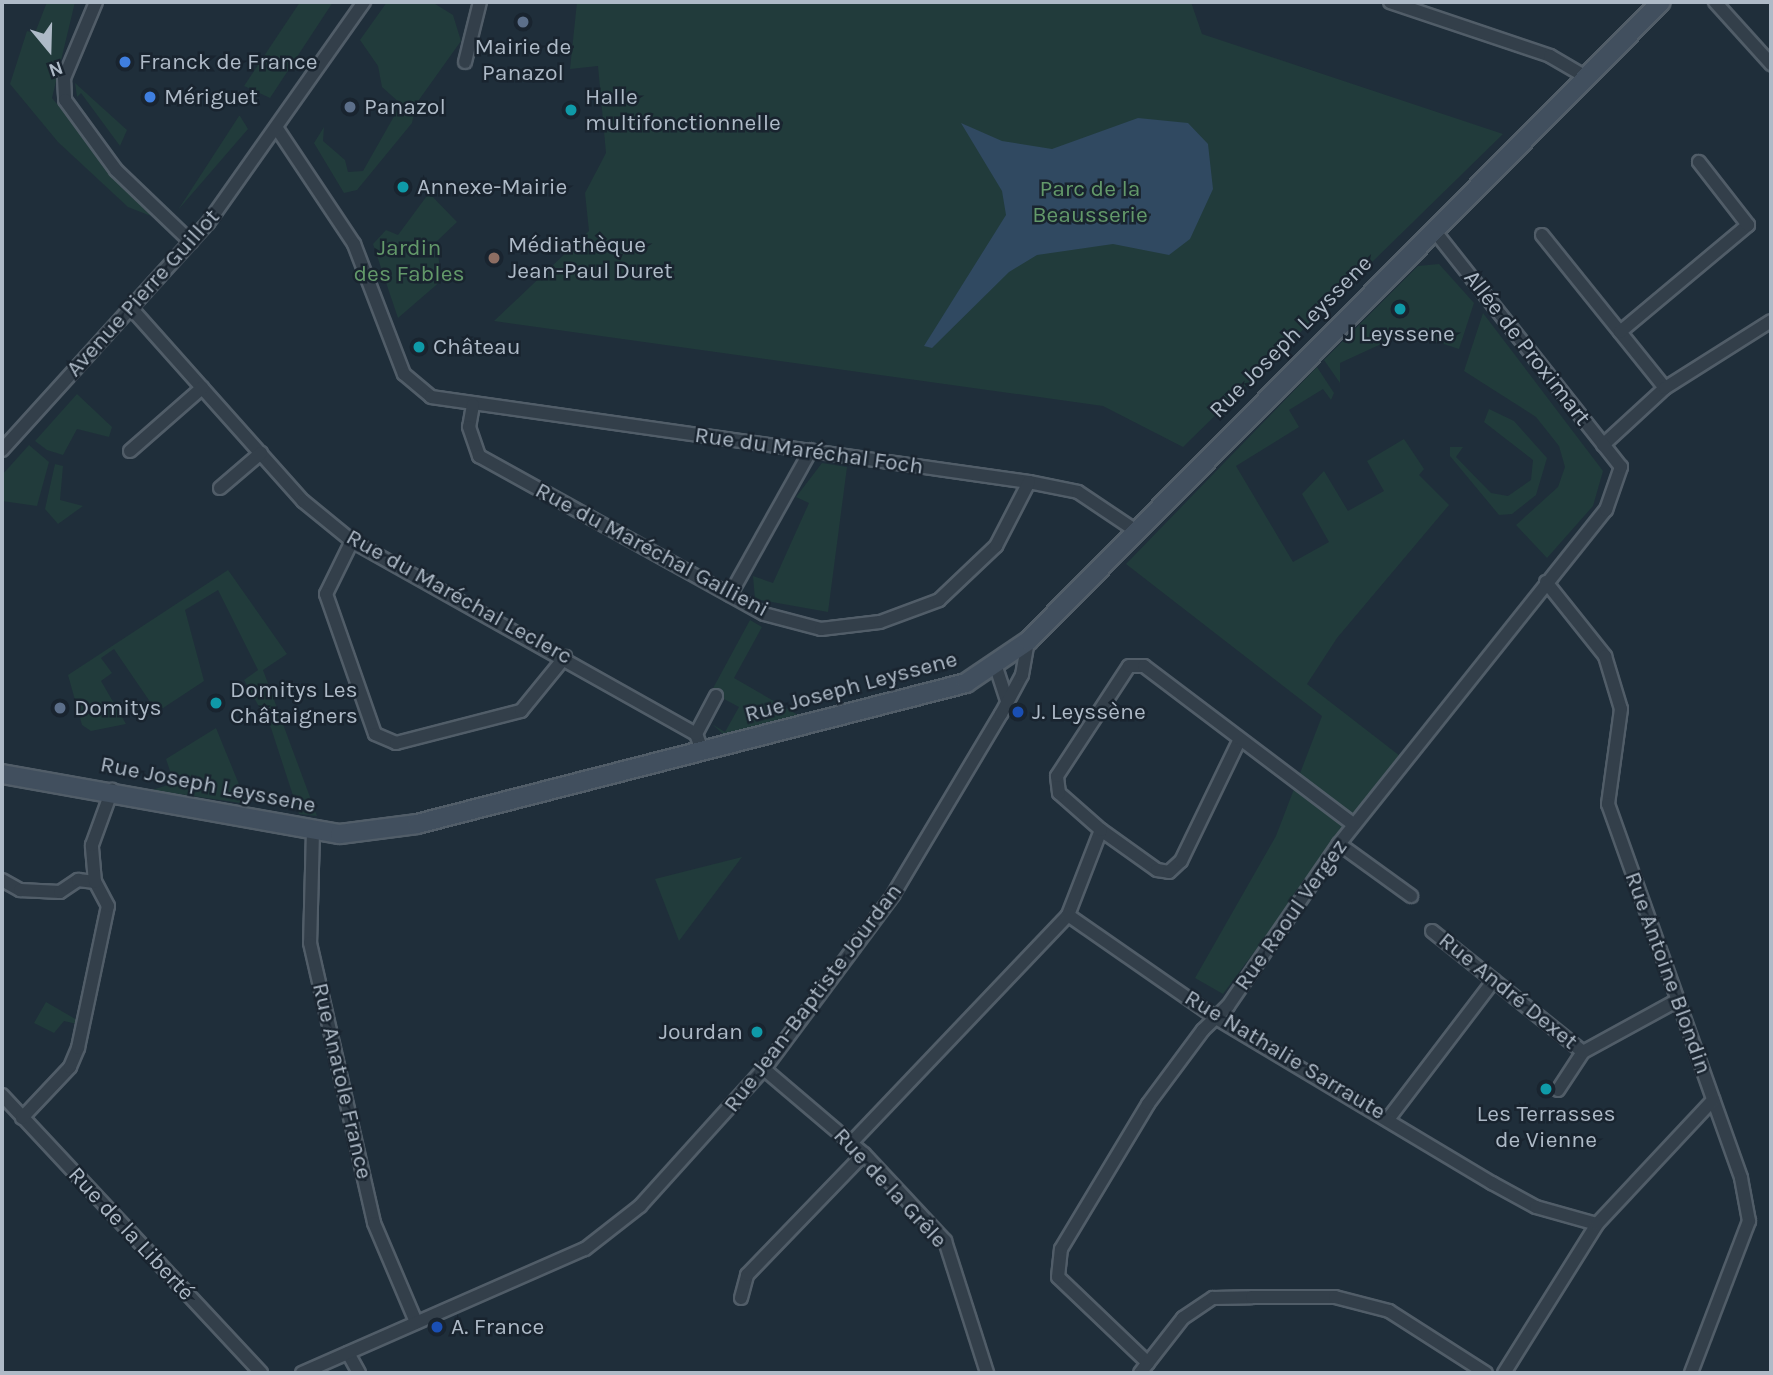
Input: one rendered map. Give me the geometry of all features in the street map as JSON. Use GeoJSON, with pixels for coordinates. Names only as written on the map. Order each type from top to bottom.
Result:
{"type":"FeatureCollection","features":[{"type":"Feature","properties":{"kind":"street"},"geometry":{"type":"LineString","coordinates":[[96,2],[64,78],[65,100],[116,170],[191,242]]}},
{"type":"Feature","properties":{"kind":"street","name":"Avenue Pierre Guillot"},"geometry":{"type":"LineString","coordinates":[[2,450],[191,242],[278,130],[364,2]]}},
{"type":"Feature","properties":{"kind":"street"},"geometry":{"type":"LineString","coordinates":[[465,62],[481,2]]}},
{"type":"Feature","properties":{"kind":"street"},"geometry":{"type":"LineString","coordinates":[[1390,2],[1550,56],[1586,77]]}},
{"type":"Feature","properties":{"kind":"street","name":"Rue Joseph Leyssene"},"geometry":{"type":"LineString","coordinates":[[2,774],[112,790],[313,831],[417,824],[901,703],[996,667],[1028,642],[1133,529],[1661,2]]}},
{"type":"Feature","properties":{"kind":"street"},"geometry":{"type":"LineString","coordinates":[[1716,2],[1771,64]]}},
{"type":"Feature","properties":{"kind":"street","name":"Rue du Maréchal Foch"},"geometry":{"type":"LineString","coordinates":[[278,130],[354,244],[404,374],[431,397],[1029,482],[1078,492],[1133,529]]}},
{"type":"Feature","properties":{"kind":"street"},"geometry":{"type":"LineString","coordinates":[[1620,332],[1748,225],[1699,162]]}},
{"type":"Feature","properties":{"kind":"street","name":"Allée de Proximart"},"geometry":{"type":"LineString","coordinates":[[1433,229],[1621,467]]}},
{"type":"Feature","properties":{"kind":"street"},"geometry":{"type":"LineString","coordinates":[[1542,235],[1665,388]]}},
{"type":"Feature","properties":{"kind":"street","name":"Rue du Maréchal Leclerc"},"geometry":{"type":"LineString","coordinates":[[131,309],[261,453],[352,541],[565,657],[696,734]]}},
{"type":"Feature","properties":{"kind":"street"},"geometry":{"type":"LineString","coordinates":[[1603,445],[1665,388],[1771,321]]}},
{"type":"Feature","properties":{"kind":"street"},"geometry":{"type":"LineString","coordinates":[[130,451],[202,388]]}},
{"type":"Feature","properties":{"kind":"street","name":"Rue du Maréchal Gallieni"},"geometry":{"type":"LineString","coordinates":[[473,405],[469,427],[479,456],[764,614],[821,629],[880,622],[939,600],[996,546],[1029,482]]}},
{"type":"Feature","properties":{"kind":"street"},"geometry":{"type":"LineString","coordinates":[[730,595],[811,450]]}},
{"type":"Feature","properties":{"kind":"street"},"geometry":{"type":"LineString","coordinates":[[220,488],[261,453]]}},
{"type":"Feature","properties":{"kind":"street","name":"Rue Raoul Vergez"},"geometry":{"type":"LineString","coordinates":[[1144,1368],[1058,1277],[1061,1249],[1148,1104],[1216,1018],[1339,844],[1606,510],[1621,467]]}},
{"type":"Feature","properties":{"kind":"street"},"geometry":{"type":"LineString","coordinates":[[352,541],[326,594],[375,734],[396,743],[521,711],[565,657]]}},
{"type":"Feature","properties":{"kind":"street","name":"Rue Antoine Blondin"},"geometry":{"type":"LineString","coordinates":[[1546,582],[1605,656],[1621,709],[1608,804],[1713,1100],[1749,1221],[1690,1373]]}},
{"type":"Feature","properties":{"kind":"street","name":"Rue Jean-Baptiste Jourdan"},"geometry":{"type":"LineString","coordinates":[[302,1373],[607,1234],[764,1069],[893,895],[1021,675],[1028,642]]}},
{"type":"Feature","properties":{"kind":"street"},"geometry":{"type":"LineString","coordinates":[[1239,741],[1181,861],[1170,872],[1157,870],[1101,830],[1059,793],[1057,776],[1123,670],[1144,666],[1239,741],[1354,825]]}},
{"type":"Feature","properties":{"kind":"street"},"geometry":{"type":"LineString","coordinates":[[996,667],[1007,701]]}},
{"type":"Feature","properties":{"kind":"street"},"geometry":{"type":"LineString","coordinates":[[703,752],[696,734],[716,696]]}},
{"type":"Feature","properties":{"kind":"street"},"geometry":{"type":"LineString","coordinates":[[22,1118],[70,1067],[78,1048],[106,930],[108,906],[95,882],[92,845],[112,790]]}},
{"type":"Feature","properties":{"kind":"street"},"geometry":{"type":"LineString","coordinates":[[852,1143],[1068,915],[1101,830]]}},
{"type":"Feature","properties":{"kind":"street","name":"Rue Anatole France"},"geometry":{"type":"LineString","coordinates":[[313,831],[310,943],[374,1223],[416,1322]]}},
{"type":"Feature","properties":{"kind":"street"},"geometry":{"type":"LineString","coordinates":[[1339,844],[1411,896]]}},
{"type":"Feature","properties":{"kind":"street"},"geometry":{"type":"LineString","coordinates":[[2,880],[20,890],[61,892],[78,880],[95,882]]}},
{"type":"Feature","properties":{"kind":"street","name":"Rue Nathalie Sarraute"},"geometry":{"type":"LineString","coordinates":[[1068,915],[1216,1018],[1390,1118],[1536,1207],[1597,1224]]}},
{"type":"Feature","properties":{"kind":"street","name":"Rue André Dexet"},"geometry":{"type":"LineString","coordinates":[[1432,931],[1583,1052]]}},
{"type":"Feature","properties":{"kind":"street"},"geometry":{"type":"LineString","coordinates":[[1390,1118],[1494,980]]}},
{"type":"Feature","properties":{"kind":"street","name":"Rue André Dexet"},"geometry":{"type":"LineString","coordinates":[[1558,1090],[1583,1052],[1678,1000]]}},
{"type":"Feature","properties":{"kind":"street","name":"Rue de la Grêle"},"geometry":{"type":"LineString","coordinates":[[764,1069],[864,1154],[945,1241],[988,1373]]}},
{"type":"Feature","properties":{"kind":"street","name":"Rue de la Liberté"},"geometry":{"type":"LineString","coordinates":[[2,1095],[261,1373]]}},
{"type":"Feature","properties":{"kind":"street"},"geometry":{"type":"LineString","coordinates":[[1504,1373],[1597,1224],[1713,1100]]}},
{"type":"Feature","properties":{"kind":"street"},"geometry":{"type":"LineString","coordinates":[[741,1298],[747,1275],[864,1154]]}},
{"type":"Feature","properties":{"kind":"street"},"geometry":{"type":"LineString","coordinates":[[1144,1368],[1183,1318],[1213,1298],[1335,1297],[1389,1311],[1486,1373]]}},
{"type":"Feature","properties":{"kind":"street"},"geometry":{"type":"LineString","coordinates":[[348,1353],[359,1373]]}},
{"type":"Feature","properties":{"kind":"green space"},"geometry":{"type":"Polygon","coordinates":[[[47,2],[75,2],[52,98],[151,216],[128,207],[58,142],[10,84],[27,31],[35,33],[47,2]]]}},
{"type":"Feature","properties":{"kind":"green space"},"geometry":{"type":"Polygon","coordinates":[[[300,2],[333,2],[270,98],[244,86],[300,2]]]}},
{"type":"Feature","properties":{"kind":"green space"},"geometry":{"type":"Polygon","coordinates":[[[387,2],[432,2],[453,15],[461,41],[416,104],[412,123],[357,190],[344,193],[314,143],[324,127],[323,141],[345,160],[348,172],[363,171],[401,104],[382,87],[378,66],[360,40],[387,2]]]}},
{"type":"Feature","properties":{"kind":"green space","name":"Parc de la Beausserie"},"geometry":{"type":"Polygon","coordinates":[[[577,2],[1191,2],[1202,34],[1503,134],[1183,447],[1103,406],[494,321],[589,231],[585,193],[606,153],[598,66],[570,69],[577,2]]]}},
{"type":"Feature","properties":{"kind":"green space"},"geometry":{"type":"Polygon","coordinates":[[[75,83],[127,130],[120,146],[81,93],[77,97],[75,83]]]}},
{"type":"Feature","properties":{"kind":"green space"},"geometry":{"type":"Polygon","coordinates":[[[239,116],[248,129],[178,210],[239,116]]]}},
{"type":"Feature","properties":{"kind":"green space","name":"Jardin des Fables"},"geometry":{"type":"Polygon","coordinates":[[[429,193],[457,222],[436,242],[442,280],[398,318],[373,244],[386,230],[398,235],[429,193]]]}},
{"type":"Feature","properties":{"kind":"green space"},"geometry":{"type":"Polygon","coordinates":[[[1439,264],[1474,303],[1459,349],[1422,337],[1392,339],[1340,363],[1340,383],[1324,360],[1418,266],[1439,264]]]}},
{"type":"Feature","properties":{"kind":"green space"},"geometry":{"type":"Polygon","coordinates":[[[1483,313],[1603,471],[1593,506],[1547,558],[1516,525],[1558,487],[1565,467],[1559,446],[1536,417],[1464,371],[1483,313]]]}},
{"type":"Feature","properties":{"kind":"green space"},"geometry":{"type":"Polygon","coordinates":[[[1317,367],[1334,393],[1331,400],[1323,389],[1289,410],[1299,427],[1236,466],[1293,562],[1329,542],[1302,494],[1324,471],[1348,511],[1384,491],[1367,461],[1404,439],[1424,469],[1419,475],[1449,505],[1337,638],[1307,684],[1400,756],[1223,994],[1195,978],[1276,836],[1322,716],[1126,564],[1317,367]]]}},
{"type":"Feature","properties":{"kind":"green space"},"geometry":{"type":"Polygon","coordinates":[[[77,394],[112,427],[109,437],[77,429],[63,455],[47,450],[35,441],[77,394]]]}},
{"type":"Feature","properties":{"kind":"green space"},"geometry":{"type":"Polygon","coordinates":[[[1489,409],[1514,421],[1547,458],[1536,495],[1512,514],[1499,515],[1450,456],[1450,447],[1463,447],[1456,457],[1491,493],[1508,496],[1531,480],[1533,460],[1484,422],[1489,409]]]}},
{"type":"Feature","properties":{"kind":"green space"},"geometry":{"type":"Polygon","coordinates":[[[29,445],[49,462],[37,506],[2,501],[2,475],[29,445]]]}},
{"type":"Feature","properties":{"kind":"green space"},"geometry":{"type":"Polygon","coordinates":[[[822,463],[847,467],[828,612],[755,599],[753,576],[773,583],[809,503],[796,497],[822,463]]]}},
{"type":"Feature","properties":{"kind":"green space"},"geometry":{"type":"Polygon","coordinates":[[[55,464],[63,466],[60,500],[83,506],[58,524],[45,509],[55,464]]]}},
{"type":"Feature","properties":{"kind":"green space"},"geometry":{"type":"Polygon","coordinates":[[[228,570],[287,654],[263,670],[317,816],[299,814],[271,728],[244,680],[258,670],[218,590],[185,610],[204,681],[157,712],[114,649],[101,658],[112,673],[101,681],[126,724],[91,731],[82,725],[68,675],[228,570]]]}},
{"type":"Feature","properties":{"kind":"green space"},"geometry":{"type":"Polygon","coordinates":[[[750,620],[762,627],[734,678],[798,715],[726,737],[712,724],[725,732],[739,707],[711,692],[750,620]]]}},
{"type":"Feature","properties":{"kind":"green space"},"geometry":{"type":"Polygon","coordinates":[[[216,728],[247,804],[152,790],[174,783],[166,759],[216,728]]]}},
{"type":"Feature","properties":{"kind":"green space"},"geometry":{"type":"Polygon","coordinates":[[[742,857],[679,941],[655,879],[742,857]]]}},
{"type":"Feature","properties":{"kind":"green space"},"geometry":{"type":"Polygon","coordinates":[[[46,1002],[77,1020],[77,1024],[64,1021],[54,1033],[34,1023],[46,1002]]]}},
{"type":"Feature","properties":{"kind":"water"},"geometry":{"type":"Polygon","coordinates":[[[1138,118],[1188,123],[1208,144],[1213,189],[1190,239],[1169,255],[1113,244],[1037,255],[1009,272],[932,348],[924,346],[1006,215],[1002,191],[961,123],[1002,141],[1052,149],[1138,118]]]}},
{"type":"Feature","properties":{"kind":"place","name":"Mairie de Panazol"},"geometry":{"type":"Point","coordinates":[523,22]}},
{"type":"Feature","properties":{"kind":"place","name":"Franck de France"},"geometry":{"type":"Point","coordinates":[125,62]}},
{"type":"Feature","properties":{"kind":"place","name":"Mériguet"},"geometry":{"type":"Point","coordinates":[150,97]}},
{"type":"Feature","properties":{"kind":"place","name":"Panazol"},"geometry":{"type":"Point","coordinates":[350,107]}},
{"type":"Feature","properties":{"kind":"place","name":"Halle multifonctionnelle"},"geometry":{"type":"Point","coordinates":[571,110]}},
{"type":"Feature","properties":{"kind":"place","name":"Annexe-Mairie"},"geometry":{"type":"Point","coordinates":[403,187]}},
{"type":"Feature","properties":{"kind":"place","name":"Médiathèque Jean-Paul Duret"},"geometry":{"type":"Point","coordinates":[494,258]}},
{"type":"Feature","properties":{"kind":"place","name":"J Leyssene"},"geometry":{"type":"Point","coordinates":[1400,309]}},
{"type":"Feature","properties":{"kind":"place","name":"Château"},"geometry":{"type":"Point","coordinates":[419,347]}},
{"type":"Feature","properties":{"kind":"place","name":"Domitys Les Châtaigners"},"geometry":{"type":"Point","coordinates":[216,703]}},
{"type":"Feature","properties":{"kind":"place","name":"Domitys"},"geometry":{"type":"Point","coordinates":[60,708]}},
{"type":"Feature","properties":{"kind":"place","name":"J. Leyssène"},"geometry":{"type":"Point","coordinates":[1018,712]}},
{"type":"Feature","properties":{"kind":"place","name":"Jourdan"},"geometry":{"type":"Point","coordinates":[757,1032]}},
{"type":"Feature","properties":{"kind":"place","name":"Les Terrasses de Vienne"},"geometry":{"type":"Point","coordinates":[1546,1089]}},
{"type":"Feature","properties":{"kind":"place","name":"A. France"},"geometry":{"type":"Point","coordinates":[437,1327]}}]}
